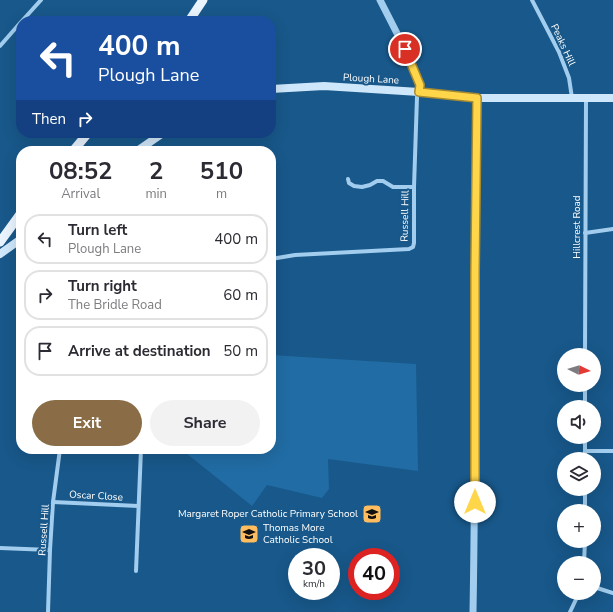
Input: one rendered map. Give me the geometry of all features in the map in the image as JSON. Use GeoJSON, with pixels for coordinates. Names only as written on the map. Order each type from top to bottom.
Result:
{"type":"FeatureCollection","features":[{"type":"Feature","properties":{"kind":"main road"},"geometry":{"type":"LineString","coordinates":[[192,16],[203,0]]}},
{"type":"Feature","properties":{"kind":"main road","name":"Plough Lane"},"geometry":{"type":"LineString","coordinates":[[276,89],[324,86],[419,92],[477,98],[613,98]]}},
{"type":"Feature","properties":{"kind":"main road"},"geometry":{"type":"LineString","coordinates":[[77,146],[84,138]]}},
{"type":"Feature","properties":{"kind":"main road"},"geometry":{"type":"LineString","coordinates":[[144,146],[156,138]]}},
{"type":"Feature","properties":{"kind":"main road"},"geometry":{"type":"LineString","coordinates":[[0,242],[16,220]]}},
{"type":"Feature","properties":{"kind":"main road"},"geometry":{"type":"LineString","coordinates":[[0,254],[16,242]]}},
{"type":"Feature","properties":{"kind":"street"},"geometry":{"type":"LineString","coordinates":[[27,16],[41,0]]}},
{"type":"Feature","properties":{"kind":"street"},"geometry":{"type":"LineString","coordinates":[[380,0],[405,49],[420,85],[419,92]]}},
{"type":"Feature","properties":{"kind":"street","name":"Peaks Hill"},"geometry":{"type":"LineString","coordinates":[[532,0],[559,52],[569,78],[572,98]]}},
{"type":"Feature","properties":{"kind":"street"},"geometry":{"type":"LineString","coordinates":[[0,46],[16,29]]}},
{"type":"Feature","properties":{"kind":"street","name":"Russell Hill"},"geometry":{"type":"LineString","coordinates":[[276,258],[295,255],[409,249],[413,247],[417,97],[419,92]]}},
{"type":"Feature","properties":{"kind":"street"},"geometry":{"type":"LineString","coordinates":[[473,612],[475,511],[477,98]]}},
{"type":"Feature","properties":{"kind":"street","name":"Hillcrest Road"},"geometry":{"type":"LineString","coordinates":[[585,348],[586,99]]}},
{"type":"Feature","properties":{"kind":"street"},"geometry":{"type":"LineString","coordinates":[[348,179],[349,183],[358,187],[370,185],[377,181],[383,181],[393,187],[414,188]]}},
{"type":"Feature","properties":{"kind":"street"},"geometry":{"type":"LineString","coordinates":[[585,233],[613,229]]}},
{"type":"Feature","properties":{"kind":"street"},"geometry":{"type":"LineString","coordinates":[[585,444],[585,452],[613,451]]}},
{"type":"Feature","properties":{"kind":"street","name":"Russell Hill"},"geometry":{"type":"LineString","coordinates":[[48,612],[53,502],[59,454]]}},
{"type":"Feature","properties":{"kind":"street"},"geometry":{"type":"LineString","coordinates":[[136,571],[140,454]]}},
{"type":"Feature","properties":{"kind":"street","name":"Oscar Close"},"geometry":{"type":"LineString","coordinates":[[53,502],[138,506]]}},
{"type":"Feature","properties":{"kind":"street"},"geometry":{"type":"LineString","coordinates":[[0,548],[50,550]]}},
{"type":"Feature","properties":{"kind":"street"},"geometry":{"type":"LineString","coordinates":[[601,589],[613,593]]}},
{"type":"Feature","properties":{"kind":"street"},"geometry":{"type":"LineString","coordinates":[[570,612],[576,600]]}},
{"type":"Feature","properties":{"kind":"shaded area"},"geometry":{"type":"Polygon","coordinates":[[[276,355],[416,364],[418,471],[328,459],[329,489],[322,498],[267,485],[252,506],[187,454],[276,454],[276,355]]]}},
{"type":"Feature","properties":{"kind":"place","name":"Margaret Roper Catholic Primary School"},"geometry":{"type":"Point","coordinates":[372,514]}},
{"type":"Feature","properties":{"kind":"place","name":"Thomas More Catholic School"},"geometry":{"type":"Point","coordinates":[249,534]}},
{"type":"Feature","properties":{"kind":"route"},"geometry":{"type":"LineString","coordinates":[[405,49],[420,85],[419,92],[477,98],[475,502]]}}]}
